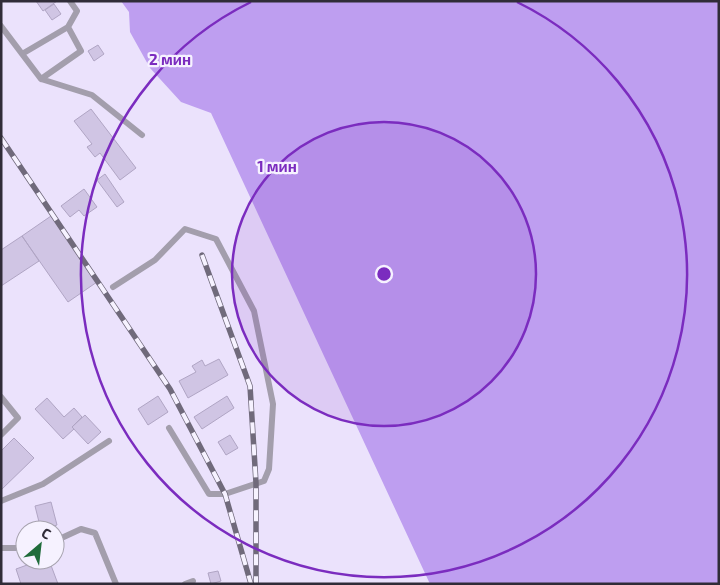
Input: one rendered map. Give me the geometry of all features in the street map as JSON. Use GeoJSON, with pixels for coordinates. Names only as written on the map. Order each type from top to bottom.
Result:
{"type":"FeatureCollection","features":[{"type":"Feature","properties":{"kind":"lane"},"geometry":{"type":"LineString","coordinates":[[22,54],[68,27],[77,11],[70,1]]}},
{"type":"Feature","properties":{"kind":"lane"},"geometry":{"type":"LineString","coordinates":[[1,26],[41,79],[92,95],[142,135]]}},
{"type":"Feature","properties":{"kind":"lane"},"geometry":{"type":"LineString","coordinates":[[41,79],[82,51],[68,27]]}},
{"type":"Feature","properties":{"kind":"lane"},"geometry":{"type":"LineString","coordinates":[[113,287],[155,260],[185,229],[216,239],[254,312],[273,404],[269,469],[264,481],[225,494],[208,494],[169,428]]}},
{"type":"Feature","properties":{"kind":"lane"},"geometry":{"type":"LineString","coordinates":[[1,397],[18,418],[1,436]]}},
{"type":"Feature","properties":{"kind":"lane"},"geometry":{"type":"LineString","coordinates":[[1,500],[43,484],[109,441]]}},
{"type":"Feature","properties":{"kind":"lane"},"geometry":{"type":"LineString","coordinates":[[65,537],[82,529],[95,533],[116,584]]}},
{"type":"Feature","properties":{"kind":"lane"},"geometry":{"type":"LineString","coordinates":[[1,548],[15,548]]}},
{"type":"Feature","properties":{"kind":"lane"},"geometry":{"type":"LineString","coordinates":[[185,584],[193,581]]}},
{"type":"Feature","properties":{"kind":"shaded area"},"geometry":{"type":"Polygon","coordinates":[[[121,1],[719,1],[719,584],[430,584],[211,113],[181,102],[150,68],[130,32],[129,12],[121,1]]]}},
{"type":"Feature","properties":{"kind":"building"},"geometry":{"type":"Polygon","coordinates":[[[36,1],[57,1],[43,11],[36,1]]]}},
{"type":"Feature","properties":{"kind":"building"},"geometry":{"type":"Polygon","coordinates":[[[54,4],[61,14],[52,20],[45,10],[54,4]]]}},
{"type":"Feature","properties":{"kind":"building"},"geometry":{"type":"Polygon","coordinates":[[[98,45],[104,54],[94,61],[88,51],[98,45]]]}},
{"type":"Feature","properties":{"kind":"building"},"geometry":{"type":"Polygon","coordinates":[[[91,109],[136,168],[120,180],[100,153],[95,157],[87,147],[92,144],[74,121],[91,109]]]}},
{"type":"Feature","properties":{"kind":"building"},"geometry":{"type":"Polygon","coordinates":[[[105,174],[124,202],[117,207],[97,180],[105,174]]]}},
{"type":"Feature","properties":{"kind":"building"},"geometry":{"type":"Polygon","coordinates":[[[84,189],[97,207],[84,216],[79,210],[70,217],[61,206],[84,189]]]}},
{"type":"Feature","properties":{"kind":"building"},"geometry":{"type":"Polygon","coordinates":[[[51,216],[97,282],[68,302],[22,236],[51,216]]]}},
{"type":"Feature","properties":{"kind":"building"},"geometry":{"type":"Polygon","coordinates":[[[22,236],[39,261],[1,286],[1,250],[22,236]]]}},
{"type":"Feature","properties":{"kind":"building"},"geometry":{"type":"Polygon","coordinates":[[[219,359],[228,375],[188,398],[179,381],[196,372],[192,366],[202,360],[205,366],[219,359]]]}},
{"type":"Feature","properties":{"kind":"building"},"geometry":{"type":"Polygon","coordinates":[[[158,396],[168,412],[148,425],[138,409],[158,396]]]}},
{"type":"Feature","properties":{"kind":"building"},"geometry":{"type":"Polygon","coordinates":[[[227,396],[234,408],[202,429],[194,417],[227,396]]]}},
{"type":"Feature","properties":{"kind":"building"},"geometry":{"type":"Polygon","coordinates":[[[47,398],[64,417],[74,408],[82,417],[72,427],[74,429],[63,439],[35,409],[47,398]]]}},
{"type":"Feature","properties":{"kind":"building"},"geometry":{"type":"Polygon","coordinates":[[[85,415],[101,432],[88,444],[72,427],[85,415]]]}},
{"type":"Feature","properties":{"kind":"building"},"geometry":{"type":"Polygon","coordinates":[[[230,435],[238,448],[226,455],[218,442],[230,435]]]}},
{"type":"Feature","properties":{"kind":"building"},"geometry":{"type":"Polygon","coordinates":[[[14,438],[34,458],[1,490],[1,451],[14,438]]]}},
{"type":"Feature","properties":{"kind":"building"},"geometry":{"type":"Polygon","coordinates":[[[51,502],[56,520],[38,520],[35,506],[51,502]]]}},
{"type":"Feature","properties":{"kind":"building"},"geometry":{"type":"Polygon","coordinates":[[[16,570],[53,570],[58,584],[21,584],[16,570]]]}},
{"type":"Feature","properties":{"kind":"building"},"geometry":{"type":"Polygon","coordinates":[[[218,571],[221,581],[211,584],[208,573],[218,571]]]}},
{"type":"Feature","properties":{"kind":"railway"},"geometry":{"type":"LineString","coordinates":[[1,138],[170,389],[225,494],[251,584]]}},
{"type":"Feature","properties":{"kind":"railway"},"geometry":{"type":"LineString","coordinates":[[202,255],[250,386],[256,483],[256,584]]}}]}
